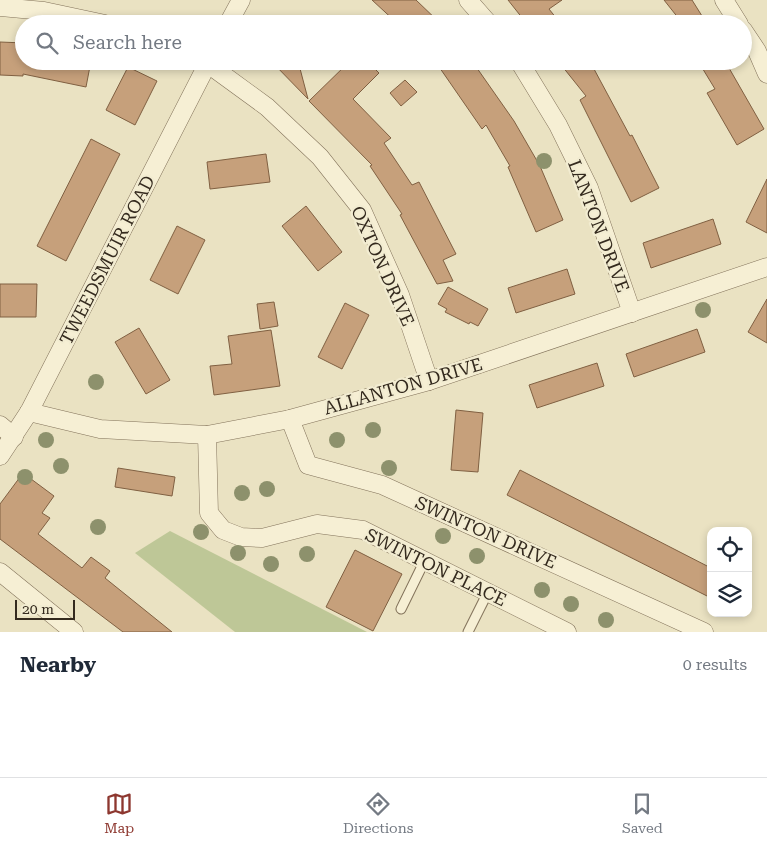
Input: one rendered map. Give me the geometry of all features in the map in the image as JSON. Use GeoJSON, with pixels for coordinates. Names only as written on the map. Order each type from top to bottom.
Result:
{"type":"FeatureCollection","features":[{"type":"Feature","properties":{"kind":"street"},"geometry":{"type":"LineString","coordinates":[[233,15],[241,0]]}},
{"type":"Feature","properties":{"kind":"street"},"geometry":{"type":"LineString","coordinates":[[468,0],[481,15]]}},
{"type":"Feature","properties":{"kind":"street"},"geometry":{"type":"LineString","coordinates":[[724,0],[734,15]]}},
{"type":"Feature","properties":{"kind":"street"},"geometry":{"type":"LineString","coordinates":[[0,7],[44,11],[63,15]]}},
{"type":"Feature","properties":{"kind":"street"},"geometry":{"type":"LineString","coordinates":[[752,44],[767,74]]}},
{"type":"Feature","properties":{"kind":"street","name":"TWEEDSMUIR ROAD"},"geometry":{"type":"LineString","coordinates":[[0,456],[29,412],[203,70]]}},
{"type":"Feature","properties":{"kind":"street","name":"OXTON DRIVE"},"geometry":{"type":"LineString","coordinates":[[218,70],[267,107],[320,156],[362,210],[400,295],[429,381]]}},
{"type":"Feature","properties":{"kind":"street","name":"LANTON DRIVE"},"geometry":{"type":"LineString","coordinates":[[524,70],[558,125],[589,188],[632,313]]}},
{"type":"Feature","properties":{"kind":"street","name":"ALLANTON DRIVE"},"geometry":{"type":"LineString","coordinates":[[29,412],[100,429],[206,435],[290,419],[429,381],[767,267]]}},
{"type":"Feature","properties":{"kind":"street","name":"SWINTON DRIVE"},"geometry":{"type":"LineString","coordinates":[[290,419],[308,465],[382,485],[704,632]]}},
{"type":"Feature","properties":{"kind":"street"},"geometry":{"type":"LineString","coordinates":[[0,425],[14,437]]}},
{"type":"Feature","properties":{"kind":"street","name":"SWINTON PLACE"},"geometry":{"type":"LineString","coordinates":[[206,435],[208,512],[223,530],[241,537],[262,538],[317,524],[363,530],[488,592],[558,630]]}},
{"type":"Feature","properties":{"kind":"street"},"geometry":{"type":"LineString","coordinates":[[0,572],[74,632]]}},
{"type":"Feature","properties":{"kind":"lane"},"geometry":{"type":"LineString","coordinates":[[401,609],[425,560]]}},
{"type":"Feature","properties":{"kind":"lane"},"geometry":{"type":"LineString","coordinates":[[468,632],[488,592]]}},
{"type":"Feature","properties":{"kind":"green space"},"geometry":{"type":"Polygon","coordinates":[[[170,531],[367,632],[235,632],[135,553],[170,531]]]}},
{"type":"Feature","properties":{"kind":"building"},"geometry":{"type":"Polygon","coordinates":[[[372,0],[416,0],[432,15],[388,15],[372,0]]]}},
{"type":"Feature","properties":{"kind":"building"},"geometry":{"type":"Polygon","coordinates":[[[508,0],[562,0],[549,9],[554,15],[520,15],[508,0]]]}},
{"type":"Feature","properties":{"kind":"building"},"geometry":{"type":"Polygon","coordinates":[[[664,0],[692,0],[701,15],[676,15],[664,0]]]}},
{"type":"Feature","properties":{"kind":"building"},"geometry":{"type":"Polygon","coordinates":[[[0,42],[15,43],[15,70],[89,70],[86,87],[23,74],[23,76],[0,75],[0,42]]]}},
{"type":"Feature","properties":{"kind":"building"},"geometry":{"type":"Polygon","coordinates":[[[126,70],[134,70],[157,81],[135,125],[106,110],[126,70]]]}},
{"type":"Feature","properties":{"kind":"building"},"geometry":{"type":"Polygon","coordinates":[[[280,70],[300,70],[308,99],[280,70]]]}},
{"type":"Feature","properties":{"kind":"building"},"geometry":{"type":"Polygon","coordinates":[[[341,70],[376,70],[379,73],[353,99],[391,138],[384,143],[412,185],[419,182],[456,254],[443,260],[453,281],[437,284],[400,215],[402,214],[370,166],[372,165],[309,101],[341,70]]]}},
{"type":"Feature","properties":{"kind":"building"},"geometry":{"type":"Polygon","coordinates":[[[441,70],[478,70],[514,121],[540,166],[563,220],[536,232],[508,167],[510,166],[486,125],[482,129],[441,70]]]}},
{"type":"Feature","properties":{"kind":"building"},"geometry":{"type":"Polygon","coordinates":[[[565,70],[595,70],[630,136],[632,135],[659,188],[631,202],[580,100],[586,96],[565,70]]]}},
{"type":"Feature","properties":{"kind":"building"},"geometry":{"type":"Polygon","coordinates":[[[703,70],[730,70],[764,129],[737,145],[707,93],[715,89],[703,70]]]}},
{"type":"Feature","properties":{"kind":"building"},"geometry":{"type":"Polygon","coordinates":[[[405,80],[417,92],[401,106],[390,93],[405,80]]]}},
{"type":"Feature","properties":{"kind":"building"},"geometry":{"type":"Polygon","coordinates":[[[91,139],[120,154],[66,261],[37,246],[91,139]]]}},
{"type":"Feature","properties":{"kind":"building"},"geometry":{"type":"Polygon","coordinates":[[[266,154],[270,182],[210,189],[207,162],[266,154]]]}},
{"type":"Feature","properties":{"kind":"building"},"geometry":{"type":"Polygon","coordinates":[[[767,179],[767,233],[746,222],[767,179]]]}},
{"type":"Feature","properties":{"kind":"building"},"geometry":{"type":"Polygon","coordinates":[[[306,206],[342,252],[318,271],[282,226],[306,206]]]}},
{"type":"Feature","properties":{"kind":"building"},"geometry":{"type":"Polygon","coordinates":[[[713,219],[721,244],[651,268],[643,243],[713,219]]]}},
{"type":"Feature","properties":{"kind":"building"},"geometry":{"type":"Polygon","coordinates":[[[177,226],[205,240],[178,294],[150,280],[177,226]]]}},
{"type":"Feature","properties":{"kind":"building"},"geometry":{"type":"Polygon","coordinates":[[[567,269],[575,294],[516,313],[508,288],[567,269]]]}},
{"type":"Feature","properties":{"kind":"building"},"geometry":{"type":"Polygon","coordinates":[[[0,284],[37,284],[36,317],[0,317],[0,284]]]}},
{"type":"Feature","properties":{"kind":"building"},"geometry":{"type":"Polygon","coordinates":[[[448,287],[488,309],[478,326],[470,322],[469,324],[445,312],[447,309],[438,304],[448,287]]]}},
{"type":"Feature","properties":{"kind":"building"},"geometry":{"type":"Polygon","coordinates":[[[767,299],[767,343],[748,332],[767,299]]]}},
{"type":"Feature","properties":{"kind":"building"},"geometry":{"type":"Polygon","coordinates":[[[274,302],[278,326],[260,329],[257,304],[274,302]]]}},
{"type":"Feature","properties":{"kind":"building"},"geometry":{"type":"Polygon","coordinates":[[[345,303],[369,315],[342,369],[318,357],[345,303]]]}},
{"type":"Feature","properties":{"kind":"building"},"geometry":{"type":"Polygon","coordinates":[[[139,328],[170,380],[146,394],[115,342],[139,328]]]}},
{"type":"Feature","properties":{"kind":"building"},"geometry":{"type":"Polygon","coordinates":[[[697,329],[705,352],[634,377],[626,354],[697,329]]]}},
{"type":"Feature","properties":{"kind":"building"},"geometry":{"type":"Polygon","coordinates":[[[271,330],[280,386],[214,395],[210,366],[232,364],[228,336],[271,330]]]}},
{"type":"Feature","properties":{"kind":"building"},"geometry":{"type":"Polygon","coordinates":[[[597,363],[604,386],[537,408],[529,385],[597,363]]]}},
{"type":"Feature","properties":{"kind":"building"},"geometry":{"type":"Polygon","coordinates":[[[456,410],[483,413],[478,472],[451,470],[456,410]]]}},
{"type":"Feature","properties":{"kind":"building"},"geometry":{"type":"Polygon","coordinates":[[[118,468],[175,477],[172,496],[115,487],[118,468]]]}},
{"type":"Feature","properties":{"kind":"building"},"geometry":{"type":"Polygon","coordinates":[[[520,470],[707,566],[707,596],[507,495],[520,470]]]}},
{"type":"Feature","properties":{"kind":"building"},"geometry":{"type":"Polygon","coordinates":[[[23,473],[54,496],[42,513],[50,518],[38,534],[82,568],[91,557],[110,571],[105,578],[172,632],[123,632],[0,539],[0,504],[23,473]]]}},
{"type":"Feature","properties":{"kind":"building"},"geometry":{"type":"Polygon","coordinates":[[[355,550],[402,574],[373,631],[326,607],[355,550]]]}}]}
